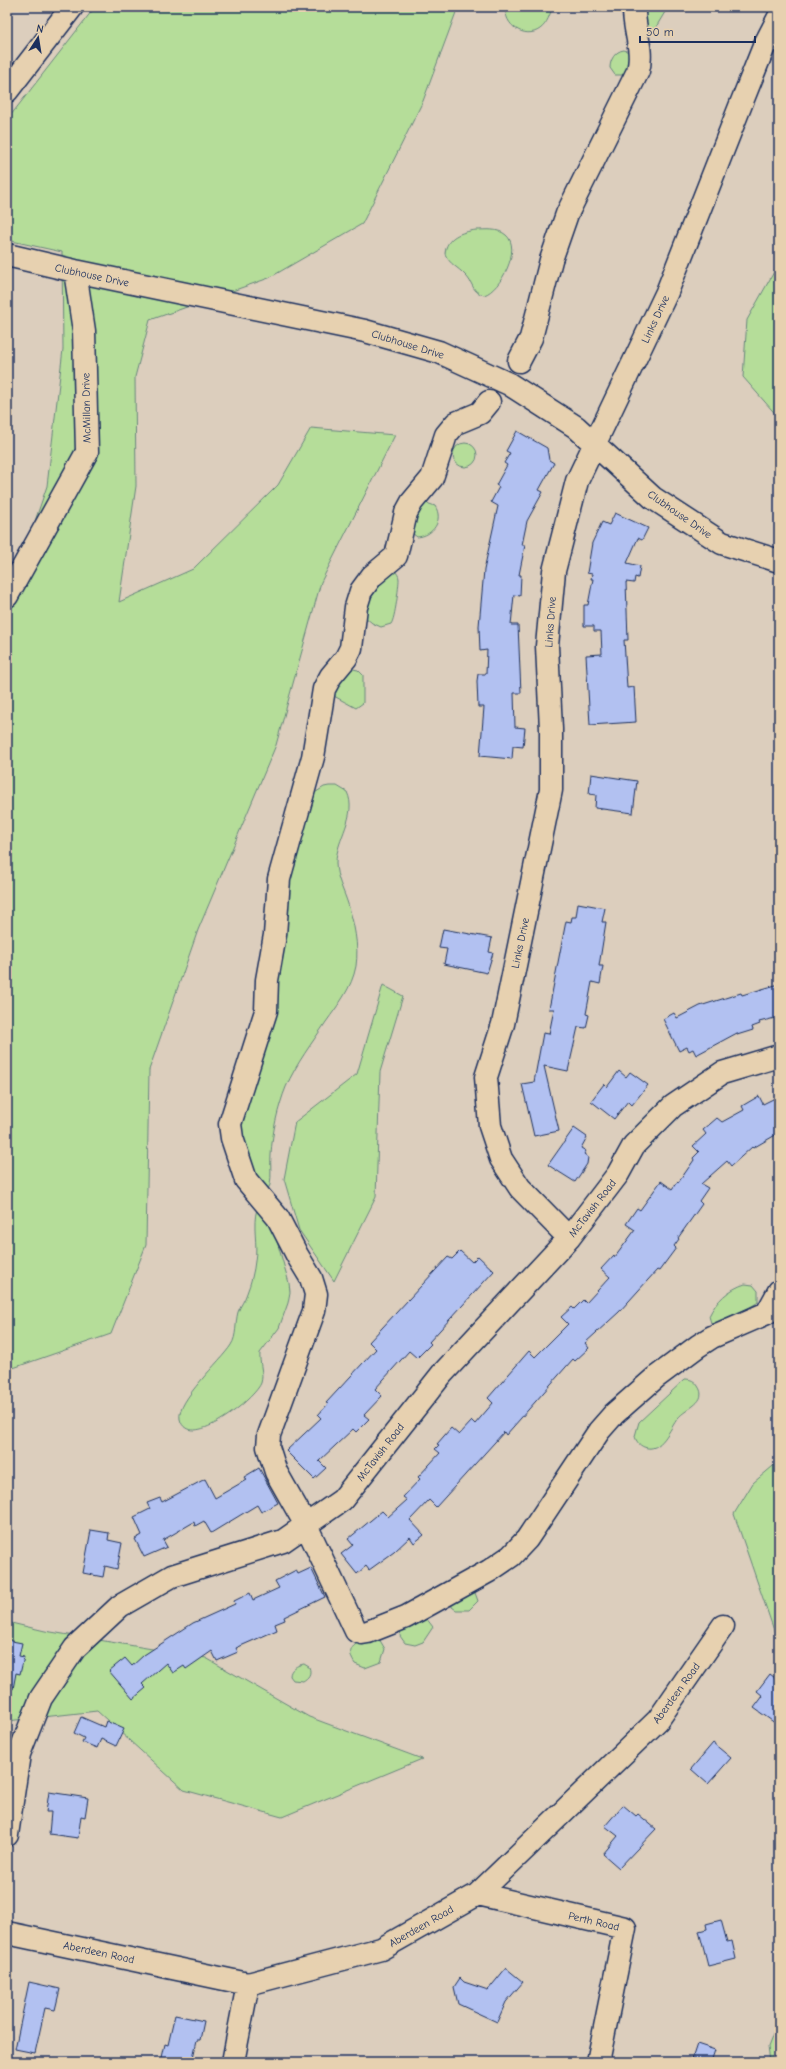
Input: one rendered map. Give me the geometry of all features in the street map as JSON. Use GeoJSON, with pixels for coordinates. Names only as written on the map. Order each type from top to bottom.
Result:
{"type":"FeatureCollection","features":[{"type":"Feature","properties":{"kind":"street"},"geometry":{"type":"LineString","coordinates":[[7,91],[72,7]]}},
{"type":"Feature","properties":{"kind":"street"},"geometry":{"type":"LineString","coordinates":[[519,361],[531,338],[551,260],[567,214],[638,71],[641,56],[635,29],[634,7]]}},
{"type":"Feature","properties":{"kind":"street","name":"Links Drive"},"geometry":{"type":"LineString","coordinates":[[569,1238],[520,1188],[501,1159],[490,1126],[486,1077],[503,1024],[551,790],[552,729],[547,646],[554,571],[577,481],[667,292],[699,216],[765,44],[779,17]]}},
{"type":"Feature","properties":{"kind":"street","name":"Clubhouse Drive"},"geometry":{"type":"LineString","coordinates":[[7,256],[75,272],[365,331],[439,352],[509,384],[576,426],[653,498],[722,543],[779,561]]}},
{"type":"Feature","properties":{"kind":"street","name":"McMillan Drive"},"geometry":{"type":"LineString","coordinates":[[7,596],[87,452],[84,331],[75,272]]}},
{"type":"Feature","properties":{"kind":"street"},"geometry":{"type":"LineString","coordinates":[[489,402],[480,412],[456,423],[446,435],[432,478],[412,502],[406,513],[396,556],[372,576],[361,591],[356,607],[351,648],[346,658],[331,676],[324,690],[312,757],[285,854],[279,884],[275,935],[267,980],[266,1011],[231,1120],[232,1138],[246,1180],[278,1218],[297,1255],[308,1270],[316,1294],[314,1311],[269,1435],[268,1447],[276,1472],[306,1525],[356,1631],[362,1633],[368,1632],[406,1617],[489,1571],[511,1556],[527,1539],[599,1431],[614,1414],[655,1378],[698,1346],[712,1337],[767,1313],[779,1291]]}},
{"type":"Feature","properties":{"kind":"street","name":"McTavish Road"},"geometry":{"type":"LineString","coordinates":[[7,1835],[19,1754],[40,1698],[75,1648],[120,1606],[172,1576],[283,1542],[342,1500],[442,1374],[569,1238],[618,1174],[634,1145],[673,1106],[722,1073],[779,1056]]}},
{"type":"Feature","properties":{"kind":"street","name":"Aberdeen Road"},"geometry":{"type":"LineString","coordinates":[[7,1933],[248,1984],[381,1949],[478,1894],[658,1720],[723,1626]]}},
{"type":"Feature","properties":{"kind":"street","name":"Perth Road"},"geometry":{"type":"LineString","coordinates":[[478,1894],[625,1928],[598,2062]]}},
{"type":"Feature","properties":{"kind":"street"},"geometry":{"type":"LineString","coordinates":[[233,2062],[248,1984]]}},
{"type":"Feature","properties":{"kind":"green space"},"geometry":{"type":"Polygon","coordinates":[[[95,7],[458,7],[423,101],[362,224],[269,278],[150,320],[135,377],[136,486],[119,602],[193,569],[278,485],[311,428],[395,435],[321,582],[276,745],[198,930],[149,1070],[146,1245],[111,1334],[7,1369],[7,603],[47,486],[63,349],[62,252],[7,240],[7,120],[95,7]]]}},
{"type":"Feature","properties":{"kind":"green space"},"geometry":{"type":"Polygon","coordinates":[[[506,7],[553,7],[547,22],[543,27],[534,32],[528,33],[522,32],[511,25],[506,14],[506,7]]]}},
{"type":"Feature","properties":{"kind":"green space"},"geometry":{"type":"Polygon","coordinates":[[[646,7],[668,7],[653,32],[647,29],[643,10],[646,7]]]}},
{"type":"Feature","properties":{"kind":"green space"},"geometry":{"type":"Polygon","coordinates":[[[624,50],[629,52],[631,56],[626,71],[622,75],[615,75],[610,68],[611,62],[618,52],[624,50]]]}},
{"type":"Feature","properties":{"kind":"green space"},"geometry":{"type":"Polygon","coordinates":[[[492,230],[503,233],[510,241],[512,249],[511,258],[503,277],[490,292],[484,295],[477,292],[468,278],[447,258],[445,254],[448,243],[451,239],[465,232],[492,230]]]}},
{"type":"Feature","properties":{"kind":"green space"},"geometry":{"type":"Polygon","coordinates":[[[779,263],[779,418],[743,377],[747,320],[779,263]]]}},
{"type":"Feature","properties":{"kind":"green space"},"geometry":{"type":"Polygon","coordinates":[[[465,443],[470,444],[476,450],[476,460],[470,466],[465,467],[460,466],[454,460],[453,455],[454,450],[460,444],[465,443]]]}},
{"type":"Feature","properties":{"kind":"green space"},"geometry":{"type":"Polygon","coordinates":[[[424,502],[435,506],[438,517],[437,522],[428,534],[417,537],[412,533],[410,528],[424,502]]]}},
{"type":"Feature","properties":{"kind":"green space"},"geometry":{"type":"Polygon","coordinates":[[[395,571],[399,579],[394,616],[391,624],[381,627],[372,623],[365,617],[370,589],[395,571]]]}},
{"type":"Feature","properties":{"kind":"green space"},"geometry":{"type":"Polygon","coordinates":[[[348,668],[358,670],[363,675],[363,703],[356,708],[332,695],[348,668]]]}},
{"type":"Feature","properties":{"kind":"green space"},"geometry":{"type":"Polygon","coordinates":[[[337,786],[347,792],[350,801],[348,818],[337,854],[336,868],[354,927],[357,951],[356,966],[351,982],[344,996],[304,1054],[286,1087],[274,1129],[270,1185],[268,1189],[259,1188],[237,1134],[282,900],[313,794],[324,787],[337,786]]]}},
{"type":"Feature","properties":{"kind":"green space"},"geometry":{"type":"Polygon","coordinates":[[[383,985],[403,996],[380,1072],[376,1197],[334,1281],[299,1230],[284,1179],[295,1122],[357,1074],[383,985]]]}},
{"type":"Feature","properties":{"kind":"green space"},"geometry":{"type":"Polygon","coordinates":[[[257,1209],[272,1224],[289,1283],[290,1292],[288,1303],[279,1328],[260,1353],[262,1379],[256,1391],[235,1410],[208,1427],[195,1430],[186,1428],[180,1419],[181,1411],[185,1402],[200,1381],[226,1352],[234,1338],[238,1312],[246,1296],[254,1269],[256,1255],[255,1221],[257,1209]]]}},
{"type":"Feature","properties":{"kind":"green space"},"geometry":{"type":"Polygon","coordinates":[[[745,1284],[753,1285],[758,1291],[758,1302],[723,1320],[714,1324],[711,1323],[709,1316],[715,1305],[728,1292],[745,1284]]]}},
{"type":"Feature","properties":{"kind":"green space"},"geometry":{"type":"Polygon","coordinates":[[[685,1379],[693,1381],[698,1386],[701,1392],[699,1401],[678,1418],[660,1444],[650,1448],[644,1447],[637,1441],[635,1436],[639,1422],[685,1379]]]}},
{"type":"Feature","properties":{"kind":"green space"},"geometry":{"type":"Polygon","coordinates":[[[779,1461],[779,1645],[734,1514],[753,1483],[779,1461]]]}},
{"type":"Feature","properties":{"kind":"green space"},"geometry":{"type":"Polygon","coordinates":[[[474,1590],[478,1601],[469,1610],[456,1610],[452,1607],[451,1601],[474,1590]]]}},
{"type":"Feature","properties":{"kind":"green space"},"geometry":{"type":"Polygon","coordinates":[[[426,1618],[433,1627],[423,1642],[415,1645],[405,1643],[400,1636],[401,1630],[426,1618]]]}},
{"type":"Feature","properties":{"kind":"green space"},"geometry":{"type":"Polygon","coordinates":[[[7,1622],[45,1631],[206,1658],[309,1717],[422,1759],[282,1817],[184,1790],[97,1711],[7,1721],[7,1622]]]}},
{"type":"Feature","properties":{"kind":"green space"},"geometry":{"type":"Polygon","coordinates":[[[378,1637],[385,1649],[381,1662],[365,1668],[355,1664],[351,1657],[352,1647],[361,1642],[378,1637]]]}},
{"type":"Feature","properties":{"kind":"green space"},"geometry":{"type":"Polygon","coordinates":[[[304,1664],[309,1667],[309,1676],[303,1681],[293,1680],[290,1676],[291,1671],[296,1666],[304,1664]]]}},
{"type":"Feature","properties":{"kind":"green space"},"geometry":{"type":"Polygon","coordinates":[[[779,2019],[779,2062],[770,2062],[768,2047],[779,2019]]]}},
{"type":"Feature","properties":{"kind":"building"},"geometry":{"type":"Polygon","coordinates":[[[517,431],[547,448],[549,460],[554,463],[539,490],[543,492],[527,521],[522,545],[525,545],[519,575],[521,575],[520,596],[514,595],[511,625],[518,625],[521,693],[514,693],[515,727],[525,728],[523,747],[513,746],[512,759],[480,756],[484,707],[478,707],[477,681],[478,674],[486,674],[487,650],[480,651],[479,626],[484,570],[498,506],[491,502],[499,487],[496,485],[507,465],[504,463],[510,453],[506,451],[517,431]]]}},
{"type":"Feature","properties":{"kind":"building"},"geometry":{"type":"Polygon","coordinates":[[[615,513],[648,528],[642,540],[638,538],[627,563],[640,566],[638,578],[635,577],[634,583],[626,582],[628,640],[624,640],[627,688],[634,687],[636,722],[590,725],[586,655],[602,654],[601,631],[594,631],[594,626],[584,626],[584,605],[588,605],[593,579],[591,579],[592,574],[587,573],[592,543],[602,522],[609,525],[615,513]]]}},
{"type":"Feature","properties":{"kind":"building"},"geometry":{"type":"Polygon","coordinates":[[[591,774],[637,781],[633,813],[595,808],[596,795],[589,794],[591,774]]]}},
{"type":"Feature","properties":{"kind":"building"},"geometry":{"type":"Polygon","coordinates":[[[578,903],[605,908],[602,922],[606,922],[599,966],[603,966],[600,984],[592,982],[586,1014],[589,1015],[586,1028],[578,1027],[568,1071],[544,1066],[559,1131],[534,1136],[522,1084],[534,1082],[543,1033],[549,1034],[554,1009],[549,1009],[566,921],[571,922],[572,917],[576,917],[578,903]]]}},
{"type":"Feature","properties":{"kind":"building"},"geometry":{"type":"Polygon","coordinates":[[[443,929],[492,938],[489,952],[493,953],[487,973],[444,964],[447,949],[439,948],[443,929]]]}},
{"type":"Feature","properties":{"kind":"building"},"geometry":{"type":"Polygon","coordinates":[[[779,984],[779,1017],[759,1022],[760,1024],[752,1027],[753,1030],[737,1035],[737,1033],[696,1055],[693,1049],[689,1051],[687,1047],[679,1051],[663,1019],[674,1013],[677,1018],[700,1006],[741,993],[742,995],[779,984]]]}},
{"type":"Feature","properties":{"kind":"building"},"geometry":{"type":"Polygon","coordinates":[[[619,1071],[626,1077],[630,1072],[648,1085],[632,1105],[628,1101],[614,1119],[591,1101],[604,1084],[607,1087],[619,1071]]]}},
{"type":"Feature","properties":{"kind":"building"},"geometry":{"type":"Polygon","coordinates":[[[759,1096],[763,1104],[779,1096],[779,1133],[753,1148],[752,1147],[731,1166],[727,1161],[701,1184],[708,1188],[699,1201],[702,1204],[678,1238],[679,1239],[674,1246],[676,1248],[659,1271],[657,1270],[619,1312],[585,1343],[589,1348],[575,1361],[573,1359],[506,1435],[504,1432],[436,1507],[429,1500],[410,1520],[424,1535],[414,1543],[410,1537],[394,1552],[369,1570],[366,1566],[357,1574],[341,1554],[353,1545],[348,1539],[382,1511],[388,1517],[407,1500],[403,1497],[420,1479],[418,1477],[440,1453],[435,1449],[439,1445],[437,1444],[451,1428],[459,1435],[472,1421],[475,1424],[493,1403],[488,1398],[529,1351],[535,1357],[568,1324],[561,1317],[572,1307],[574,1309],[583,1300],[586,1303],[610,1277],[601,1269],[614,1255],[615,1257],[635,1230],[626,1224],[637,1208],[640,1210],[661,1181],[672,1189],[677,1182],[678,1183],[694,1160],[693,1158],[699,1152],[693,1146],[706,1134],[703,1130],[717,1118],[722,1122],[744,1110],[742,1106],[759,1096]]]}},
{"type":"Feature","properties":{"kind":"building"},"geometry":{"type":"Polygon","coordinates":[[[574,1128],[587,1137],[581,1148],[586,1151],[584,1154],[588,1157],[587,1164],[575,1182],[548,1165],[574,1128]]]}},
{"type":"Feature","properties":{"kind":"building"},"geometry":{"type":"Polygon","coordinates":[[[460,1251],[472,1262],[478,1256],[494,1271],[429,1342],[431,1344],[417,1358],[409,1351],[375,1389],[382,1396],[364,1415],[369,1419],[356,1432],[353,1429],[319,1461],[326,1468],[314,1479],[286,1451],[321,1418],[318,1415],[328,1404],[326,1403],[376,1349],[369,1342],[448,1257],[452,1259],[460,1251]]]}},
{"type":"Feature","properties":{"kind":"building"},"geometry":{"type":"Polygon","coordinates":[[[259,1468],[278,1503],[261,1512],[257,1505],[211,1533],[204,1521],[195,1526],[194,1522],[163,1540],[167,1547],[144,1557],[135,1539],[142,1535],[134,1517],[150,1509],[147,1503],[160,1498],[162,1502],[205,1479],[215,1498],[246,1480],[244,1477],[259,1468]]]}},
{"type":"Feature","properties":{"kind":"building"},"geometry":{"type":"Polygon","coordinates":[[[91,1530],[109,1533],[108,1540],[122,1543],[117,1569],[105,1566],[103,1577],[83,1573],[91,1530]]]}},
{"type":"Feature","properties":{"kind":"building"},"geometry":{"type":"Polygon","coordinates":[[[311,1568],[325,1597],[284,1617],[285,1620],[275,1624],[277,1630],[236,1648],[238,1652],[217,1661],[212,1651],[186,1669],[184,1666],[173,1673],[166,1663],[142,1684],[146,1688],[133,1699],[109,1671],[125,1658],[132,1666],[144,1655],[193,1623],[235,1604],[234,1601],[250,1593],[253,1600],[279,1588],[275,1581],[296,1570],[298,1574],[311,1568]]]}},
{"type":"Feature","properties":{"kind":"building"},"geometry":{"type":"Polygon","coordinates":[[[7,1640],[22,1643],[19,1656],[24,1657],[20,1674],[16,1673],[13,1689],[7,1688],[7,1640]]]}},
{"type":"Feature","properties":{"kind":"building"},"geometry":{"type":"Polygon","coordinates":[[[770,1674],[779,1681],[779,1726],[754,1708],[763,1696],[757,1691],[770,1674]]]}},
{"type":"Feature","properties":{"kind":"building"},"geometry":{"type":"Polygon","coordinates":[[[81,1717],[104,1727],[106,1721],[124,1729],[116,1746],[101,1739],[97,1748],[82,1742],[84,1738],[74,1733],[81,1717]]]}},
{"type":"Feature","properties":{"kind":"building"},"geometry":{"type":"Polygon","coordinates":[[[713,1743],[731,1758],[708,1784],[691,1769],[713,1743]]]}},
{"type":"Feature","properties":{"kind":"building"},"geometry":{"type":"Polygon","coordinates":[[[49,1792],[88,1798],[85,1817],[81,1816],[78,1838],[49,1834],[51,1812],[46,1812],[49,1792]]]}},
{"type":"Feature","properties":{"kind":"building"},"geometry":{"type":"Polygon","coordinates":[[[623,1805],[636,1816],[638,1814],[656,1829],[619,1868],[603,1854],[618,1836],[605,1826],[623,1805]]]}},
{"type":"Feature","properties":{"kind":"building"},"geometry":{"type":"Polygon","coordinates":[[[721,1920],[727,1942],[732,1941],[736,1959],[708,1966],[699,1931],[707,1929],[706,1924],[721,1920]]]}},
{"type":"Feature","properties":{"kind":"building"},"geometry":{"type":"Polygon","coordinates":[[[506,1968],[523,1982],[506,2002],[497,2022],[458,2004],[454,1987],[460,1978],[464,1982],[488,1990],[506,1968]]]}},
{"type":"Feature","properties":{"kind":"building"},"geometry":{"type":"Polygon","coordinates":[[[29,1982],[60,1989],[55,2010],[45,2008],[35,2053],[15,2049],[29,1982]]]}},
{"type":"Feature","properties":{"kind":"building"},"geometry":{"type":"Polygon","coordinates":[[[175,2015],[204,2021],[200,2040],[197,2040],[192,2062],[161,2062],[165,2044],[168,2045],[175,2015]]]}},
{"type":"Feature","properties":{"kind":"building"},"geometry":{"type":"Polygon","coordinates":[[[697,2044],[715,2050],[711,2062],[691,2062],[697,2044]]]}}]}
